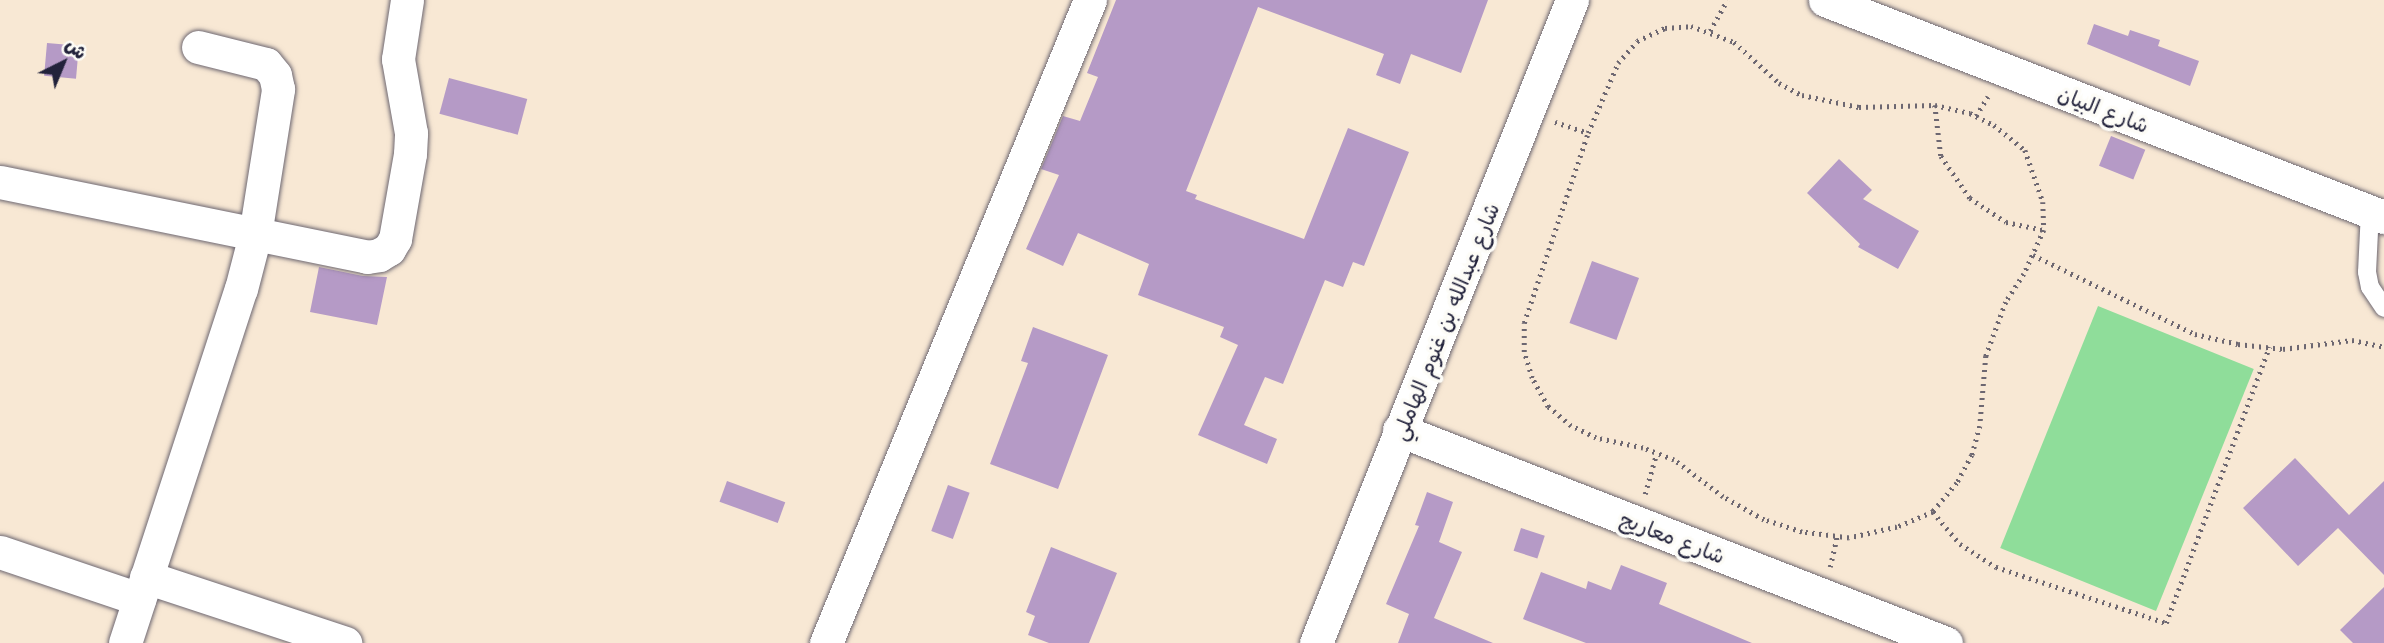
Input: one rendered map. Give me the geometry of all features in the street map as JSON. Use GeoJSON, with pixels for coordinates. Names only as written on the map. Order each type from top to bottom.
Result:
{"type":"FeatureCollection","features":[{"type":"Feature","properties":{"kind":"street"},"geometry":{"type":"LineString","coordinates":[[0,182],[367,257],[389,249],[395,239],[410,154],[411,133],[398,59],[407,0]]}},
{"type":"Feature","properties":{"kind":"street"},"geometry":{"type":"LineString","coordinates":[[826,643],[1090,0]]}},
{"type":"Feature","properties":{"kind":"street","name":"شارع عبدالله بن غنوم الهاملي"},"geometry":{"type":"LineString","coordinates":[[1316,643],[1572,0]]}},
{"type":"Feature","properties":{"kind":"street","name":"شارع البيان"},"geometry":{"type":"LineString","coordinates":[[1825,0],[2377,214]]}},
{"type":"Feature","properties":{"kind":"street"},"geometry":{"type":"LineString","coordinates":[[125,643],[241,289],[255,235],[277,82],[271,69],[259,61],[198,47]]}},
{"type":"Feature","properties":{"kind":"street","name":"شارع معاريج"},"geometry":{"type":"LineString","coordinates":[[1399,430],[1946,643]]}},
{"type":"Feature","properties":{"kind":"street"},"geometry":{"type":"LineString","coordinates":[[0,552],[345,643]]}},
{"type":"Feature","properties":{"kind":"lane"},"geometry":{"type":"LineString","coordinates":[[2377,214],[2367,272],[2370,287],[2384,308]]}},
{"type":"Feature","properties":{"kind":"path"},"geometry":{"type":"LineString","coordinates":[[1710,31],[1727,0]]}},
{"type":"Feature","properties":{"kind":"path"},"geometry":{"type":"LineString","coordinates":[[1691,26],[1734,42],[1779,83],[1802,95],[1859,107],[1935,105],[1970,113],[1994,125],[2025,150],[2043,202],[2044,230],[2006,302],[1986,356],[1980,426],[1972,455],[1957,483],[1933,512],[1897,527],[1849,538],[1802,532],[1763,520],[1723,497],[1674,460],[1643,448],[1596,438],[1571,426],[1548,407],[1532,378],[1524,352],[1524,323],[1588,133],[1618,63],[1637,41],[1665,28],[1691,26]]}},
{"type":"Feature","properties":{"kind":"path"},"geometry":{"type":"LineString","coordinates":[[1935,105],[1941,156],[1970,198],[2006,222],[2044,230]]}},
{"type":"Feature","properties":{"kind":"path"},"geometry":{"type":"LineString","coordinates":[[2033,255],[2195,334],[2283,349],[2352,340],[2384,347]]}},
{"type":"Feature","properties":{"kind":"path"},"geometry":{"type":"LineString","coordinates":[[1933,512],[1960,544],[1996,566],[2166,623],[2269,347]]}},
{"type":"Feature","properties":{"kind":"path"},"geometry":{"type":"LineString","coordinates":[[1637,522],[1656,455]]}},
{"type":"Feature","properties":{"kind":"green space"},"geometry":{"type":"Polygon","coordinates":[[[2098,306],[2254,369],[2156,611],[2000,548],[2098,306]]]}},
{"type":"Feature","properties":{"kind":"building"},"geometry":{"type":"Polygon","coordinates":[[[1116,0],[1488,0],[1461,73],[1411,54],[1400,84],[1376,75],[1384,54],[1258,7],[1186,191],[1197,195],[1195,199],[1304,239],[1348,128],[1409,152],[1364,266],[1353,262],[1343,287],[1325,280],[1283,384],[1265,377],[1244,425],[1277,439],[1267,464],[1198,435],[1238,345],[1220,337],[1224,327],[1138,295],[1149,264],[1078,233],[1063,266],[1026,249],[1059,175],[1041,169],[1063,116],[1080,121],[1098,77],[1087,73],[1116,0]]]}},
{"type":"Feature","properties":{"kind":"building"},"geometry":{"type":"Polygon","coordinates":[[[2094,24],[2128,36],[2130,30],[2160,40],[2158,46],[2199,61],[2190,86],[2087,44],[2094,24]]]}},
{"type":"Feature","properties":{"kind":"building"},"geometry":{"type":"Polygon","coordinates":[[[47,43],[79,46],[76,79],[44,76],[47,43]]]}},
{"type":"Feature","properties":{"kind":"building"},"geometry":{"type":"Polygon","coordinates":[[[449,78],[527,99],[518,135],[439,114],[449,78]]]}},
{"type":"Feature","properties":{"kind":"building"},"geometry":{"type":"Polygon","coordinates":[[[2111,136],[2145,150],[2133,180],[2099,166],[2111,136]]]}},
{"type":"Feature","properties":{"kind":"building"},"geometry":{"type":"Polygon","coordinates":[[[1839,159],[1872,190],[1863,199],[1919,231],[1898,269],[1858,247],[1860,244],[1807,193],[1839,159]]]}},
{"type":"Feature","properties":{"kind":"building"},"geometry":{"type":"Polygon","coordinates":[[[1592,261],[1639,278],[1616,340],[1569,323],[1592,261]]]}},
{"type":"Feature","properties":{"kind":"building"},"geometry":{"type":"Polygon","coordinates":[[[319,267],[363,276],[387,277],[377,325],[310,312],[319,267]]]}},
{"type":"Feature","properties":{"kind":"building"},"geometry":{"type":"Polygon","coordinates":[[[1033,327],[1108,355],[1058,489],[990,464],[1028,363],[1021,361],[1033,327]]]}},
{"type":"Feature","properties":{"kind":"building"},"geometry":{"type":"Polygon","coordinates":[[[2295,458],[2349,515],[2384,481],[2384,575],[2338,528],[2298,566],[2243,508],[2295,458]]]}},
{"type":"Feature","properties":{"kind":"building"},"geometry":{"type":"Polygon","coordinates":[[[727,481],[785,502],[778,523],[719,502],[727,481]]]}},
{"type":"Feature","properties":{"kind":"building"},"geometry":{"type":"Polygon","coordinates":[[[948,485],[970,493],[953,539],[931,531],[948,485]]]}},
{"type":"Feature","properties":{"kind":"building"},"geometry":{"type":"Polygon","coordinates":[[[1427,492],[1453,502],[1439,542],[1462,552],[1434,618],[1493,643],[1398,643],[1409,614],[1386,604],[1419,526],[1415,525],[1427,492]]]}},
{"type":"Feature","properties":{"kind":"building"},"geometry":{"type":"Polygon","coordinates":[[[1521,528],[1545,536],[1537,559],[1514,551],[1521,528]]]}},
{"type":"Feature","properties":{"kind":"building"},"geometry":{"type":"Polygon","coordinates":[[[1051,547],[1117,573],[1089,643],[1049,643],[1028,635],[1035,616],[1026,612],[1051,547]]]}},
{"type":"Feature","properties":{"kind":"building"},"geometry":{"type":"Polygon","coordinates":[[[1621,565],[1667,583],[1659,604],[1752,643],[1586,643],[1523,619],[1541,572],[1586,589],[1588,581],[1611,590],[1621,565]]]}},
{"type":"Feature","properties":{"kind":"building"},"geometry":{"type":"Polygon","coordinates":[[[2384,587],[2384,643],[2353,643],[2340,630],[2384,587]]]}}]}
